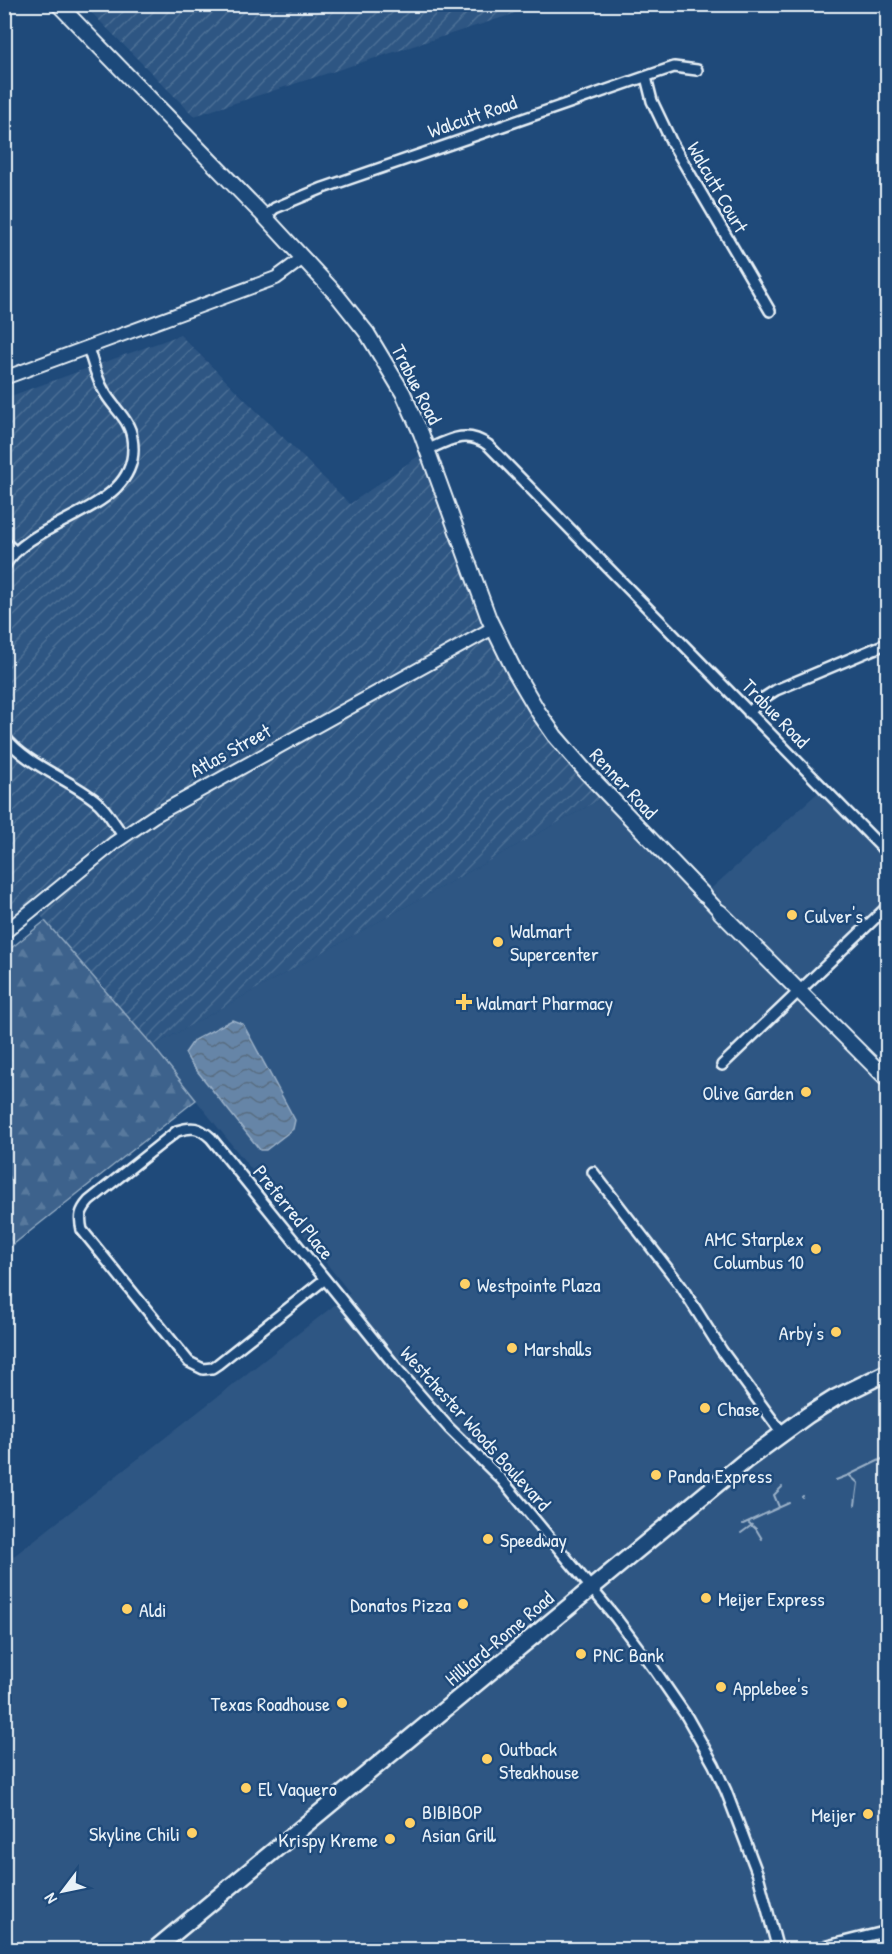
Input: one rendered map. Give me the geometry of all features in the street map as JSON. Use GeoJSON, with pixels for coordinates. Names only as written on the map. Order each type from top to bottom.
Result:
{"type":"FeatureCollection","features":[{"type":"Feature","properties":{"kind":"main road","name":"Trabue Road"},"geometry":{"type":"LineString","coordinates":[[58,4],[265,217],[336,294],[380,353],[403,393],[428,450]]}},
{"type":"Feature","properties":{"kind":"main road","name":"Renner Road"},"geometry":{"type":"LineString","coordinates":[[428,450],[493,628],[514,672],[555,736],[601,788],[704,895]]}},
{"type":"Feature","properties":{"kind":"main road","name":"Renner Road"},"geometry":{"type":"LineString","coordinates":[[720,912],[886,1077]]}},
{"type":"Feature","properties":{"kind":"main road","name":"Hilliard-Rome Road"},"geometry":{"type":"LineString","coordinates":[[154,1950],[251,1867],[745,1461],[782,1432],[835,1398],[886,1374]]}},
{"type":"Feature","properties":{"kind":"street","name":"Walcutt Road"},"geometry":{"type":"LineString","coordinates":[[265,217],[275,208],[322,188],[646,77],[674,68],[697,70]]}},
{"type":"Feature","properties":{"kind":"street","name":"Walcutt Court"},"geometry":{"type":"LineString","coordinates":[[646,77],[652,100],[672,143],[770,311]]}},
{"type":"Feature","properties":{"kind":"street"},"geometry":{"type":"LineString","coordinates":[[4,378],[276,278],[303,258]]}},
{"type":"Feature","properties":{"kind":"street"},"geometry":{"type":"LineString","coordinates":[[4,567],[31,539],[110,494],[122,482],[130,466],[134,448],[132,436],[127,423],[104,391],[88,348]]}},
{"type":"Feature","properties":{"kind":"street","name":"Trabue Road"},"geometry":{"type":"LineString","coordinates":[[428,450],[462,436],[480,439],[488,445],[888,854]]}},
{"type":"Feature","properties":{"kind":"street"},"geometry":{"type":"LineString","coordinates":[[4,542],[16,552]]}},
{"type":"Feature","properties":{"kind":"street","name":"Atlas Street"},"geometry":{"type":"LineString","coordinates":[[4,933],[124,837],[154,816],[493,628]]}},
{"type":"Feature","properties":{"kind":"street"},"geometry":{"type":"LineString","coordinates":[[748,713],[762,699],[776,690],[888,643]]}},
{"type":"Feature","properties":{"kind":"street"},"geometry":{"type":"LineString","coordinates":[[4,736],[29,760],[95,800],[124,837]]}},
{"type":"Feature","properties":{"kind":"street","name":"Renner Road"},"geometry":{"type":"LineString","coordinates":[[704,895],[720,912]]}},
{"type":"Feature","properties":{"kind":"street"},"geometry":{"type":"LineString","coordinates":[[722,1065],[888,906]]}},
{"type":"Feature","properties":{"kind":"street","name":"Preferred Place"},"geometry":{"type":"LineString","coordinates":[[190,1126],[201,1130],[211,1138],[325,1279],[218,1364],[212,1368],[203,1369],[189,1362],[82,1230],[80,1217],[82,1209],[165,1139],[190,1126]]}},
{"type":"Feature","properties":{"kind":"street"},"geometry":{"type":"LineString","coordinates":[[593,1172],[681,1286],[722,1351],[782,1432]]}},
{"type":"Feature","properties":{"kind":"street","name":"Westchester Woods Boulevard"},"geometry":{"type":"LineString","coordinates":[[325,1279],[437,1416],[502,1480],[592,1588],[623,1626],[681,1707],[714,1765],[747,1843],[778,1950]]}},
{"type":"Feature","properties":{"kind":"street"},"geometry":{"type":"LineString","coordinates":[[811,1950],[888,1931]]}},
{"type":"Feature","properties":{"kind":"shaded area"},"geometry":{"type":"Polygon","coordinates":[[[84,4],[544,4],[194,116],[84,5],[84,4]]]}},
{"type":"Feature","properties":{"kind":"shaded area"},"geometry":{"type":"Polygon","coordinates":[[[180,335],[350,504],[427,450],[515,672],[608,795],[153,1046],[35,909],[5,933],[5,398],[180,335]]]}},
{"type":"Feature","properties":{"kind":"shaded area"},"geometry":{"type":"Polygon","coordinates":[[[823,788],[887,854],[887,906],[799,991],[887,1080],[887,1931],[811,1950],[5,1950],[5,1563],[350,1293],[153,1046],[608,795],[704,895],[823,788]]]}},
{"type":"Feature","properties":{"kind":"green space"},"geometry":{"type":"Polygon","coordinates":[[[45,921],[153,1046],[196,1100],[5,1251],[5,953],[45,921]]]}},
{"type":"Feature","properties":{"kind":"water"},"geometry":{"type":"Polygon","coordinates":[[[232,1020],[243,1024],[295,1120],[293,1129],[266,1150],[260,1150],[185,1053],[194,1040],[232,1020]]]}},
{"type":"Feature","properties":{"kind":"waterway"},"geometry":{"type":"LineString","coordinates":[[849,1475],[882,1459],[888,1465]]}},
{"type":"Feature","properties":{"kind":"waterway"},"geometry":{"type":"LineString","coordinates":[[836,1480],[849,1475],[858,1483],[855,1505]]}},
{"type":"Feature","properties":{"kind":"waterway"},"geometry":{"type":"LineString","coordinates":[[779,1507],[774,1495],[782,1487]]}},
{"type":"Feature","properties":{"kind":"waterway"},"geometry":{"type":"LineString","coordinates":[[743,1524],[789,1503]]}},
{"type":"Feature","properties":{"kind":"waterway"},"geometry":{"type":"LineString","coordinates":[[748,1522],[762,1539]]}},
{"type":"Feature","properties":{"kind":"waterway"},"geometry":{"type":"LineString","coordinates":[[741,1533],[752,1525]]}},
{"type":"Feature","properties":{"kind":"place","name":"Culver's"},"geometry":{"type":"Point","coordinates":[792,915]}},
{"type":"Feature","properties":{"kind":"place","name":"Walmart Supercenter"},"geometry":{"type":"Point","coordinates":[498,942]}},
{"type":"Feature","properties":{"kind":"place","name":"Walmart Pharmacy"},"geometry":{"type":"Point","coordinates":[464,1002]}},
{"type":"Feature","properties":{"kind":"place","name":"Olive Garden"},"geometry":{"type":"Point","coordinates":[806,1092]}},
{"type":"Feature","properties":{"kind":"place","name":"AMC Starplex Columbus 10"},"geometry":{"type":"Point","coordinates":[816,1249]}},
{"type":"Feature","properties":{"kind":"place","name":"Westpointe Plaza"},"geometry":{"type":"Point","coordinates":[465,1284]}},
{"type":"Feature","properties":{"kind":"place","name":"Arby's"},"geometry":{"type":"Point","coordinates":[836,1332]}},
{"type":"Feature","properties":{"kind":"place","name":"Marshalls"},"geometry":{"type":"Point","coordinates":[512,1348]}},
{"type":"Feature","properties":{"kind":"place","name":"Chase"},"geometry":{"type":"Point","coordinates":[705,1408]}},
{"type":"Feature","properties":{"kind":"place","name":"Panda Express"},"geometry":{"type":"Point","coordinates":[656,1475]}},
{"type":"Feature","properties":{"kind":"place","name":"Speedway"},"geometry":{"type":"Point","coordinates":[488,1539]}},
{"type":"Feature","properties":{"kind":"place","name":"Meijer Express"},"geometry":{"type":"Point","coordinates":[706,1598]}},
{"type":"Feature","properties":{"kind":"place","name":"Donatos Pizza"},"geometry":{"type":"Point","coordinates":[463,1604]}},
{"type":"Feature","properties":{"kind":"place","name":"Aldi"},"geometry":{"type":"Point","coordinates":[127,1609]}},
{"type":"Feature","properties":{"kind":"place","name":"PNC Bank"},"geometry":{"type":"Point","coordinates":[581,1654]}},
{"type":"Feature","properties":{"kind":"place","name":"Applebee's"},"geometry":{"type":"Point","coordinates":[721,1687]}},
{"type":"Feature","properties":{"kind":"place","name":"Texas Roadhouse"},"geometry":{"type":"Point","coordinates":[342,1703]}},
{"type":"Feature","properties":{"kind":"place","name":"Outback Steakhouse"},"geometry":{"type":"Point","coordinates":[487,1759]}},
{"type":"Feature","properties":{"kind":"place","name":"El Vaquero"},"geometry":{"type":"Point","coordinates":[246,1788]}},
{"type":"Feature","properties":{"kind":"place","name":"Meijer"},"geometry":{"type":"Point","coordinates":[868,1814]}},
{"type":"Feature","properties":{"kind":"place","name":"BIBIBOP Asian Grill"},"geometry":{"type":"Point","coordinates":[410,1823]}},
{"type":"Feature","properties":{"kind":"place","name":"Skyline Chili"},"geometry":{"type":"Point","coordinates":[192,1833]}},
{"type":"Feature","properties":{"kind":"place","name":"Krispy Kreme"},"geometry":{"type":"Point","coordinates":[390,1839]}}]}
